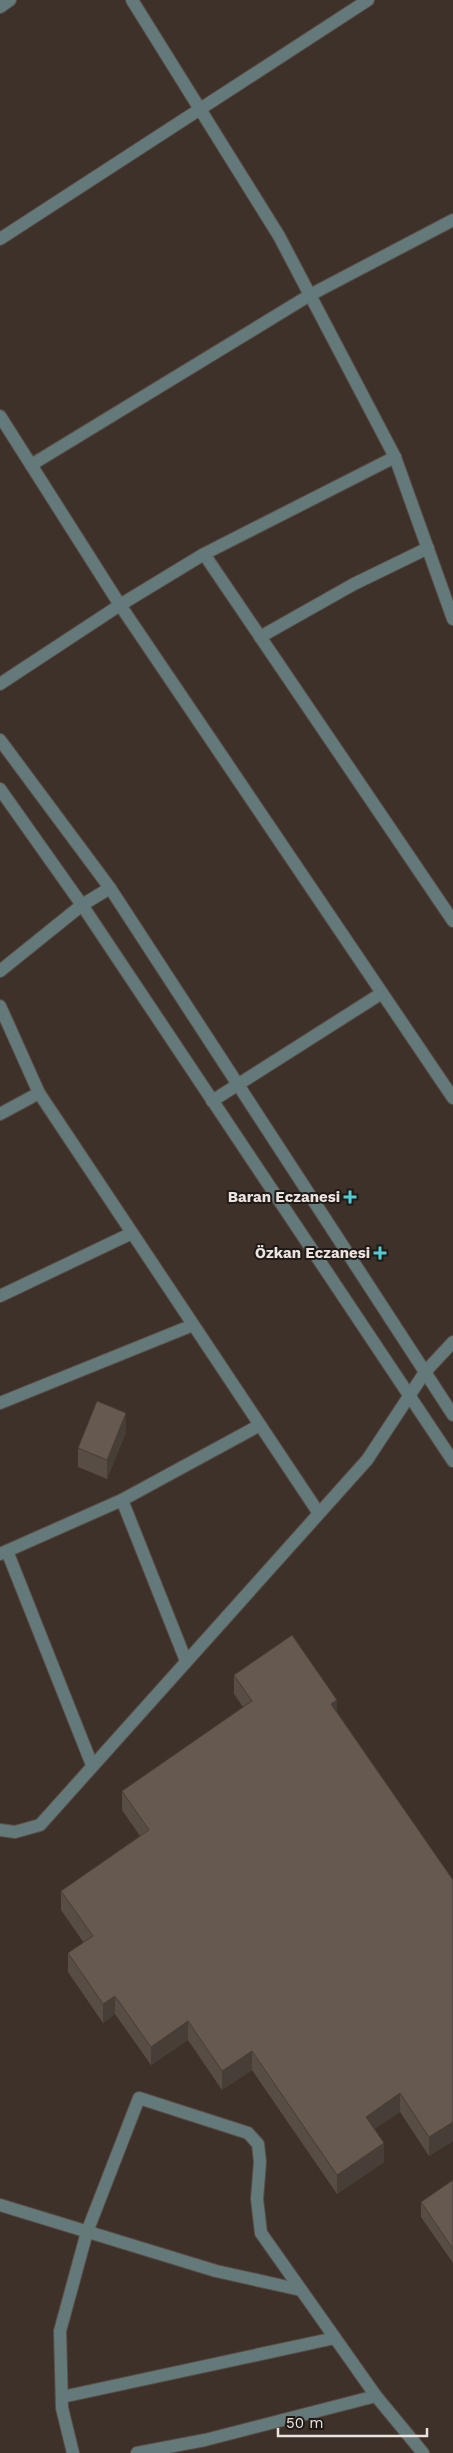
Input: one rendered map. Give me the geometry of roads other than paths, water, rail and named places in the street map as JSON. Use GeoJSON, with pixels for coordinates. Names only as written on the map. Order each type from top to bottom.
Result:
{"type":"FeatureCollection","features":[{"type":"Feature","properties":{"kind":"street"},"geometry":{"type":"LineString","coordinates":[[0,7],[10,0]]}},
{"type":"Feature","properties":{"kind":"street"},"geometry":{"type":"LineString","coordinates":[[132,0],[280,236],[395,457],[453,619]]}},
{"type":"Feature","properties":{"kind":"street"},"geometry":{"type":"LineString","coordinates":[[0,239],[201,110],[362,2]]}},
{"type":"Feature","properties":{"kind":"street"},"geometry":{"type":"LineString","coordinates":[[32,465],[310,295],[453,220]]}},
{"type":"Feature","properties":{"kind":"street"},"geometry":{"type":"LineString","coordinates":[[0,416],[120,605],[382,993],[451,1091]]}},
{"type":"Feature","properties":{"kind":"street"},"geometry":{"type":"LineString","coordinates":[[0,684],[120,605],[204,554],[395,457]]}},
{"type":"Feature","properties":{"kind":"street"},"geometry":{"type":"LineString","coordinates":[[260,637],[354,584],[428,548]]}},
{"type":"Feature","properties":{"kind":"street"},"geometry":{"type":"LineString","coordinates":[[204,554],[453,921]]}},
{"type":"Feature","properties":{"kind":"street"},"geometry":{"type":"LineString","coordinates":[[0,740],[110,888],[236,1085],[453,1415]]}},
{"type":"Feature","properties":{"kind":"street"},"geometry":{"type":"LineString","coordinates":[[0,789],[82,905],[453,1461]]}},
{"type":"Feature","properties":{"kind":"street"},"geometry":{"type":"LineString","coordinates":[[0,971],[82,905],[110,888]]}},
{"type":"Feature","properties":{"kind":"street"},"geometry":{"type":"LineString","coordinates":[[212,1101],[382,993]]}},
{"type":"Feature","properties":{"kind":"street"},"geometry":{"type":"LineString","coordinates":[[0,1006],[39,1093],[318,1512]]}},
{"type":"Feature","properties":{"kind":"street"},"geometry":{"type":"LineString","coordinates":[[0,1114],[39,1093]]}},
{"type":"Feature","properties":{"kind":"street"},"geometry":{"type":"LineString","coordinates":[[0,1296],[132,1233]]}},
{"type":"Feature","properties":{"kind":"street"},"geometry":{"type":"LineString","coordinates":[[0,1403],[193,1325]]}},
{"type":"Feature","properties":{"kind":"street"},"geometry":{"type":"LineString","coordinates":[[0,1830],[14,1832],[40,1825],[318,1512],[367,1460],[425,1372],[453,1342]]}},
{"type":"Feature","properties":{"kind":"street"},"geometry":{"type":"LineString","coordinates":[[92,1765],[4,1552],[122,1500],[260,1425]]}},
{"type":"Feature","properties":{"kind":"street"},"geometry":{"type":"LineString","coordinates":[[122,1500],[186,1661]]}},
{"type":"Feature","properties":{"kind":"street"},"geometry":{"type":"LineString","coordinates":[[73,2453],[62,2408],[60,2331],[88,2232],[140,2098],[248,2133],[258,2144],[260,2162],[257,2199],[261,2233],[376,2396],[422,2453]]}},
{"type":"Feature","properties":{"kind":"street"},"geometry":{"type":"LineString","coordinates":[[0,2205],[216,2271],[301,2290]]}},
{"type":"Feature","properties":{"kind":"street"},"geometry":{"type":"LineString","coordinates":[[62,2397],[335,2338]]}},
{"type":"Feature","properties":{"kind":"street"},"geometry":{"type":"LineString","coordinates":[[137,2453],[205,2440],[376,2396]]}},
{"type":"Feature","properties":{"kind":"place","name":"Baran Eczanesi"},"geometry":{"type":"Point","coordinates":[350,1197]}},
{"type":"Feature","properties":{"kind":"place","name":"Özkan Eczanesi"},"geometry":{"type":"Point","coordinates":[380,1253]}}]}
